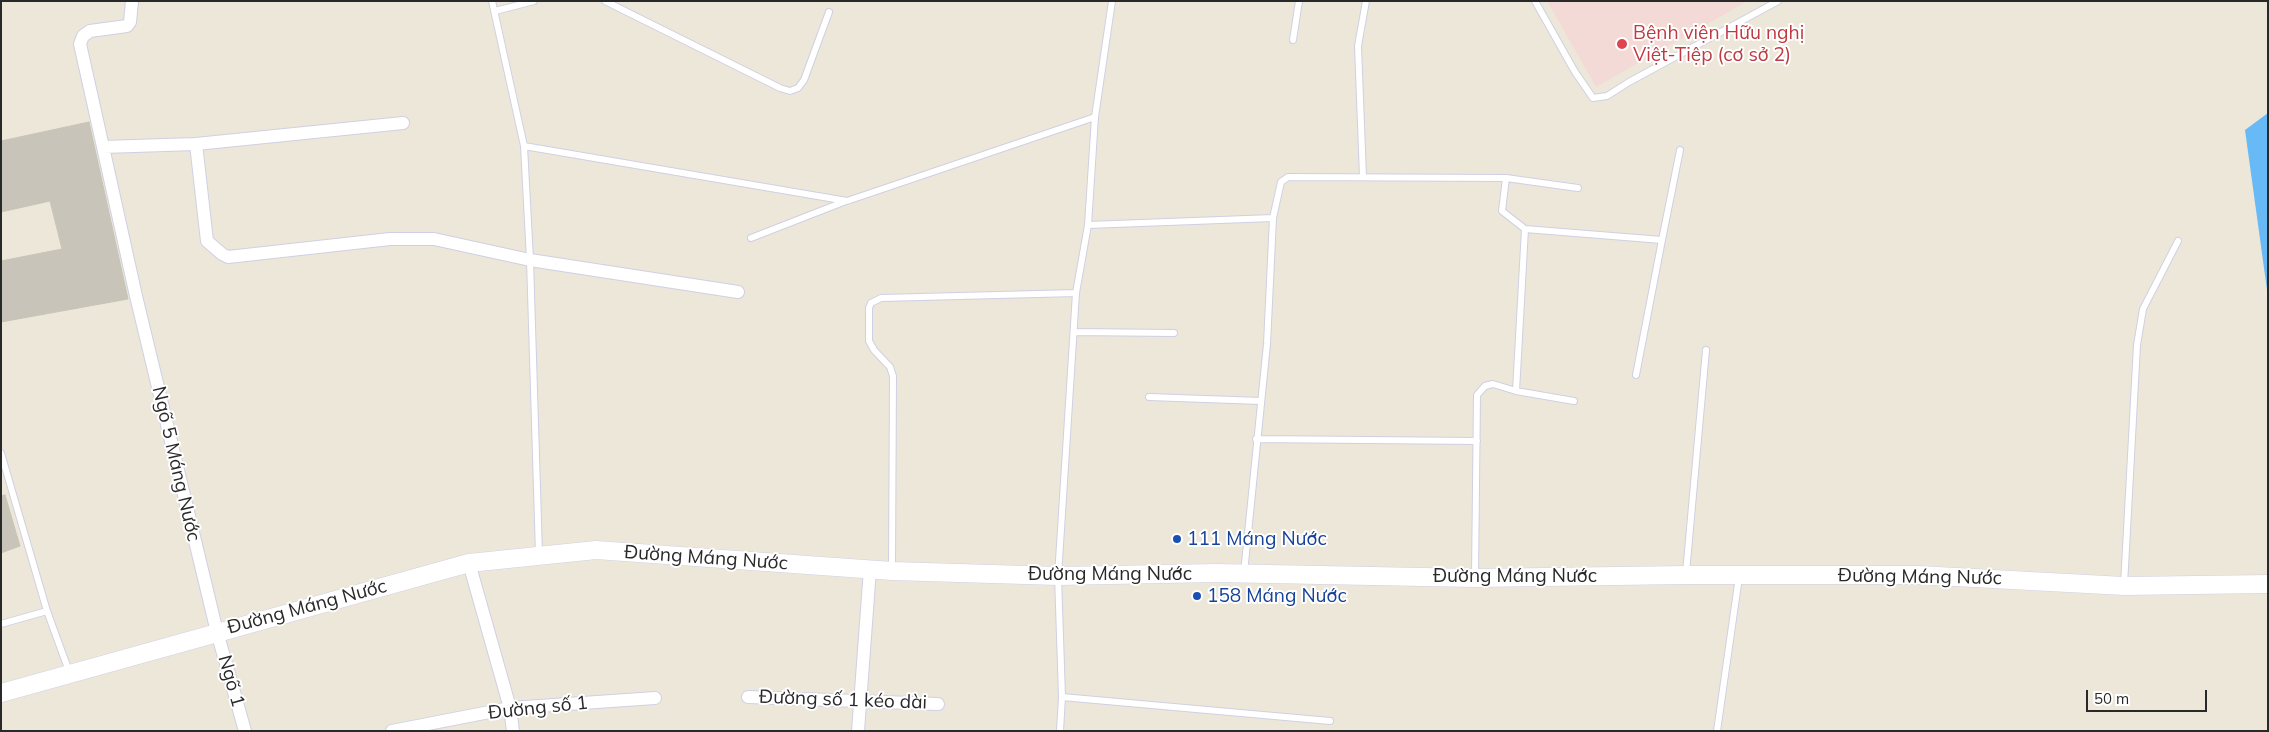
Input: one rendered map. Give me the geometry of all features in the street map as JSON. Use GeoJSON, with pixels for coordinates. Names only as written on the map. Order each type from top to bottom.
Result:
{"type":"FeatureCollection","features":[{"type":"Feature","properties":{"kind":"main road","name":"Đường Máng Nước"},"geometry":{"type":"LineString","coordinates":[[1,693],[469,563],[539,554],[596,550],[870,569],[1058,576],[1244,573],[1475,578],[1686,575],[1918,575],[2124,586],[2268,584]]}},
{"type":"Feature","properties":{"kind":"street","name":"Ngõ 5 Máng Nước"},"geometry":{"type":"LineString","coordinates":[[132,1],[130,22],[127,26],[90,31],[83,36],[80,44],[136,296],[217,632]]}},
{"type":"Feature","properties":{"kind":"street"},"geometry":{"type":"LineString","coordinates":[[103,147],[196,144],[404,123]]}},
{"type":"Feature","properties":{"kind":"street"},"geometry":{"type":"LineString","coordinates":[[196,144],[207,241],[228,257],[390,239],[434,239],[530,260],[738,292]]}},
{"type":"Feature","properties":{"kind":"street"},"geometry":{"type":"LineString","coordinates":[[469,563],[510,708],[513,731]]}},
{"type":"Feature","properties":{"kind":"street"},"geometry":{"type":"LineString","coordinates":[[858,731],[870,569]]}},
{"type":"Feature","properties":{"kind":"street","name":"Ngõ 1"},"geometry":{"type":"LineString","coordinates":[[217,632],[245,731]]}},
{"type":"Feature","properties":{"kind":"street","name":"Đường số 1 kéo dài"},"geometry":{"type":"LineString","coordinates":[[748,697],[938,704]]}},
{"type":"Feature","properties":{"kind":"street","name":"Đường số 1"},"geometry":{"type":"LineString","coordinates":[[392,731],[510,708],[655,698]]}},
{"type":"Feature","properties":{"kind":"lane"},"geometry":{"type":"LineString","coordinates":[[492,1],[524,146],[530,260],[539,554]]}},
{"type":"Feature","properties":{"kind":"lane"},"geometry":{"type":"LineString","coordinates":[[495,12],[534,1]]}},
{"type":"Feature","properties":{"kind":"lane"},"geometry":{"type":"LineString","coordinates":[[605,1],[780,88],[790,91],[798,88],[804,80],[828,12]]}},
{"type":"Feature","properties":{"kind":"lane"},"geometry":{"type":"LineString","coordinates":[[1060,731],[1062,697],[1058,576],[1076,294],[1088,225],[1095,117],[1112,1]]}},
{"type":"Feature","properties":{"kind":"lane"},"geometry":{"type":"LineString","coordinates":[[1293,40],[1299,1]]}},
{"type":"Feature","properties":{"kind":"lane"},"geometry":{"type":"LineString","coordinates":[[1363,177],[1358,46],[1366,1]]}},
{"type":"Feature","properties":{"kind":"lane"},"geometry":{"type":"LineString","coordinates":[[1535,1],[1575,72],[1593,98],[1607,96],[1629,82],[1778,1]]}},
{"type":"Feature","properties":{"kind":"lane"},"geometry":{"type":"LineString","coordinates":[[751,238],[847,201],[1095,117]]}},
{"type":"Feature","properties":{"kind":"lane"},"geometry":{"type":"LineString","coordinates":[[524,146],[847,201]]}},
{"type":"Feature","properties":{"kind":"lane"},"geometry":{"type":"LineString","coordinates":[[1636,375],[1680,150]]}},
{"type":"Feature","properties":{"kind":"lane"},"geometry":{"type":"LineString","coordinates":[[1244,573],[1256,438],[1267,344],[1273,218],[1281,182],[1286,178],[1506,178],[1578,188]]}},
{"type":"Feature","properties":{"kind":"lane"},"geometry":{"type":"LineString","coordinates":[[1506,178],[1502,211],[1525,230],[1662,240]]}},
{"type":"Feature","properties":{"kind":"lane"},"geometry":{"type":"LineString","coordinates":[[1088,225],[1273,218]]}},
{"type":"Feature","properties":{"kind":"lane"},"geometry":{"type":"LineString","coordinates":[[1516,391],[1525,230]]}},
{"type":"Feature","properties":{"kind":"lane"},"geometry":{"type":"LineString","coordinates":[[2124,586],[2137,345],[2143,309],[2178,241]]}},
{"type":"Feature","properties":{"kind":"lane"},"geometry":{"type":"LineString","coordinates":[[892,570],[893,376],[890,367],[869,342],[869,308],[871,303],[881,298],[1076,294]]}},
{"type":"Feature","properties":{"kind":"lane"},"geometry":{"type":"LineString","coordinates":[[1074,332],[1174,333]]}},
{"type":"Feature","properties":{"kind":"lane"},"geometry":{"type":"LineString","coordinates":[[1686,575],[1706,350]]}},
{"type":"Feature","properties":{"kind":"lane"},"geometry":{"type":"LineString","coordinates":[[1475,578],[1477,395],[1485,386],[1493,384],[1516,391],[1574,401]]}},
{"type":"Feature","properties":{"kind":"lane"},"geometry":{"type":"LineString","coordinates":[[1149,397],[1261,401]]}},
{"type":"Feature","properties":{"kind":"lane"},"geometry":{"type":"LineString","coordinates":[[1256,438],[1477,441]]}},
{"type":"Feature","properties":{"kind":"lane"},"geometry":{"type":"LineString","coordinates":[[1,453],[48,611],[70,674]]}},
{"type":"Feature","properties":{"kind":"lane"},"geometry":{"type":"LineString","coordinates":[[1717,731],[1739,576]]}},
{"type":"Feature","properties":{"kind":"lane"},"geometry":{"type":"LineString","coordinates":[[1,624],[48,611]]}},
{"type":"Feature","properties":{"kind":"lane"},"geometry":{"type":"LineString","coordinates":[[1062,697],[1330,721]]}},
{"type":"Feature","properties":{"kind":"shaded area","name":"Bệnh viện Hữu nghị Việt-Tiệp (cơ sở 2)"},"geometry":{"type":"Polygon","coordinates":[[[1547,1],[1748,1],[1596,87],[1547,1]]]}},
{"type":"Feature","properties":{"kind":"water"},"geometry":{"type":"Polygon","coordinates":[[[2268,113],[2268,297],[2245,130],[2268,113]]]}},
{"type":"Feature","properties":{"kind":"building"},"geometry":{"type":"Polygon","coordinates":[[[89,122],[128,299],[1,322],[1,261],[62,249],[50,201],[1,212],[1,141],[89,122]]]}},
{"type":"Feature","properties":{"kind":"building"},"geometry":{"type":"Polygon","coordinates":[[[5,495],[20,546],[1,553],[1,496],[5,495]]]}},
{"type":"Feature","properties":{"kind":"place","name":"Bệnh viện Hữu nghị Việt-Tiệp (cơ sở 2)"},"geometry":{"type":"Point","coordinates":[1622,44]}},
{"type":"Feature","properties":{"kind":"place","name":"111 Máng Nước"},"geometry":{"type":"Point","coordinates":[1177,539]}},
{"type":"Feature","properties":{"kind":"place","name":"158 Máng Nước"},"geometry":{"type":"Point","coordinates":[1197,596]}}]}
